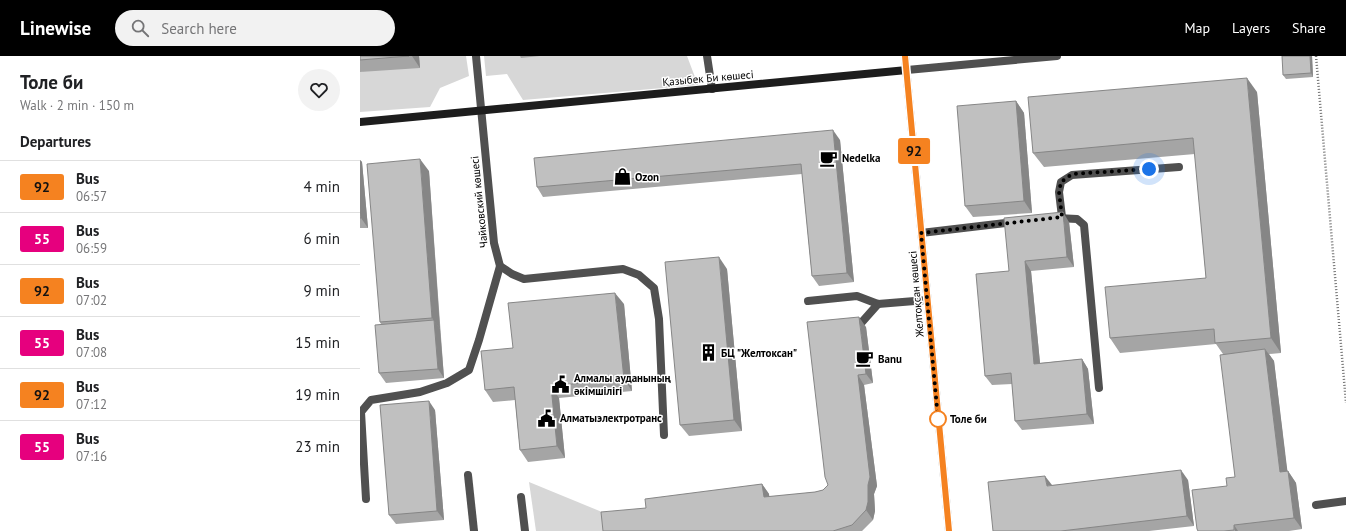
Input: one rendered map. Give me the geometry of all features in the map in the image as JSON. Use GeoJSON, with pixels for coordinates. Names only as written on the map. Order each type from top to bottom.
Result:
{"type":"FeatureCollection","features":[{"type":"Feature","properties":{"kind":"street","name":"Чайковский көшесі"},"geometry":{"type":"LineString","coordinates":[[476,56],[494,243],[500,266]]}},
{"type":"Feature","properties":{"kind":"street"},"geometry":{"type":"LineString","coordinates":[[707,56],[712,89]]}},
{"type":"Feature","properties":{"kind":"street","name":"Желтоқсан көшесі"},"geometry":{"type":"LineString","coordinates":[[905,56],[948,531]]}},
{"type":"Feature","properties":{"kind":"street","name":"Қазыбек Би көшесі"},"geometry":{"type":"LineString","coordinates":[[360,122],[1057,56]]}},
{"type":"Feature","properties":{"kind":"street"},"geometry":{"type":"LineString","coordinates":[[1062,217],[1059,192],[1061,182],[1072,174],[1179,167]]}},
{"type":"Feature","properties":{"kind":"street"},"geometry":{"type":"LineString","coordinates":[[1046,219],[1062,217],[1077,218],[1084,225],[1099,388]]}},
{"type":"Feature","properties":{"kind":"street"},"geometry":{"type":"LineString","coordinates":[[921,233],[1023,222]]}},
{"type":"Feature","properties":{"kind":"street"},"geometry":{"type":"LineString","coordinates":[[366,499],[361,412],[372,400],[420,392],[447,383],[469,370],[500,266],[524,280],[623,269],[639,275],[654,288],[659,319],[664,435]]}},
{"type":"Feature","properties":{"kind":"street"},"geometry":{"type":"LineString","coordinates":[[808,301],[857,296],[878,304],[928,300]]}},
{"type":"Feature","properties":{"kind":"street"},"geometry":{"type":"LineString","coordinates":[[847,323],[862,322],[878,304]]}},
{"type":"Feature","properties":{"kind":"street"},"geometry":{"type":"LineString","coordinates":[[468,475],[474,531]]}},
{"type":"Feature","properties":{"kind":"street"},"geometry":{"type":"LineString","coordinates":[[521,497],[525,531]]}},
{"type":"Feature","properties":{"kind":"street"},"geometry":{"type":"LineString","coordinates":[[1316,505],[1346,501]]}},
{"type":"Feature","properties":{"kind":"path"},"geometry":{"type":"LineString","coordinates":[[1316,56],[1346,403]]}},
{"type":"Feature","properties":{"kind":"shaded area"},"geometry":{"type":"Polygon","coordinates":[[[419,56],[466,56],[469,76],[440,88],[430,107],[360,112],[360,72],[419,56]]]}},
{"type":"Feature","properties":{"kind":"shaded area"},"geometry":{"type":"Polygon","coordinates":[[[484,56],[687,56],[698,85],[523,100],[507,74],[486,76],[484,56]]]}},
{"type":"Feature","properties":{"kind":"shaded area"},"geometry":{"type":"Polygon","coordinates":[[[529,482],[602,512],[604,531],[536,531],[529,482]]]}},
{"type":"Feature","properties":{"kind":"building"},"geometry":{"type":"Polygon","coordinates":[[[360,56],[409,56],[360,60],[360,56]]]}},
{"type":"Feature","properties":{"kind":"building"},"geometry":{"type":"Polygon","coordinates":[[[1282,56],[1310,56],[1311,73],[1283,75],[1282,56]]]}},
{"type":"Feature","properties":{"kind":"building"},"geometry":{"type":"Polygon","coordinates":[[[1247,78],[1271,338],[1215,343],[1214,329],[1110,338],[1105,287],[1206,278],[1193,138],[1033,153],[1028,97],[1247,78]]]}},
{"type":"Feature","properties":{"kind":"building"},"geometry":{"type":"Polygon","coordinates":[[[1016,101],[1024,201],[965,206],[957,106],[1016,101]]]}},
{"type":"Feature","properties":{"kind":"building"},"geometry":{"type":"Polygon","coordinates":[[[833,130],[847,273],[812,276],[801,164],[537,187],[534,158],[833,130]]]}},
{"type":"Feature","properties":{"kind":"building"},"geometry":{"type":"Polygon","coordinates":[[[420,159],[432,318],[380,322],[367,164],[420,159]]]}},
{"type":"Feature","properties":{"kind":"building"},"geometry":{"type":"Polygon","coordinates":[[[1063,212],[1067,257],[1025,261],[1034,364],[1082,359],[1087,414],[1015,421],[1011,373],[985,376],[976,274],[1009,271],[1004,218],[1063,212]]]}},
{"type":"Feature","properties":{"kind":"building","name":"БЦ \"Желтоксан\""},"geometry":{"type":"Polygon","coordinates":[[[719,257],[734,420],[680,425],[665,262],[719,257]]]}},
{"type":"Feature","properties":{"kind":"building","name":"Алмалы ауданының әкімшілігі"},"geometry":{"type":"Polygon","coordinates":[[[615,293],[624,379],[551,386],[557,446],[520,450],[514,387],[485,390],[481,351],[513,348],[508,303],[615,293]]]}},
{"type":"Feature","properties":{"kind":"building"},"geometry":{"type":"Polygon","coordinates":[[[859,317],[866,374],[858,375],[870,477],[866,510],[852,525],[833,531],[603,531],[601,512],[646,508],[645,499],[762,484],[764,497],[823,490],[828,485],[825,477],[807,322],[859,317]]]}},
{"type":"Feature","properties":{"kind":"building"},"geometry":{"type":"Polygon","coordinates":[[[434,320],[438,369],[379,373],[375,325],[434,320]]]}},
{"type":"Feature","properties":{"kind":"building"},"geometry":{"type":"Polygon","coordinates":[[[1265,349],[1280,472],[1288,471],[1294,518],[1234,525],[1234,530],[1198,531],[1192,490],[1227,486],[1226,478],[1235,477],[1220,355],[1265,349]]]}},
{"type":"Feature","properties":{"kind":"building"},"geometry":{"type":"Polygon","coordinates":[[[429,401],[437,511],[389,515],[380,405],[429,401]]]}},
{"type":"Feature","properties":{"kind":"building"},"geometry":{"type":"Polygon","coordinates":[[[1181,470],[1187,516],[1061,531],[993,531],[988,482],[1045,476],[1047,486],[1181,470]]]}},
{"type":"Feature","properties":{"kind":"bus line","name":"92"},"geometry":{"type":"LineString","coordinates":[[905,56],[949,531]]}},
{"type":"Feature","properties":{"kind":"place","name":"Nedelka"},"geometry":{"type":"Point","coordinates":[829,158]}},
{"type":"Feature","properties":{"kind":"place","name":"Ozon"},"geometry":{"type":"Point","coordinates":[622,177]}},
{"type":"Feature","properties":{"kind":"place","name":"БЦ \"Желтоксан\""},"geometry":{"type":"Point","coordinates":[708,353]}},
{"type":"Feature","properties":{"kind":"place","name":"Banu"},"geometry":{"type":"Point","coordinates":[865,359]}},
{"type":"Feature","properties":{"kind":"place","name":"Алмалы ауданының әкімшілігі"},"geometry":{"type":"Point","coordinates":[561,384]}},
{"type":"Feature","properties":{"kind":"place","name":"Алматыэлектротранс"},"geometry":{"type":"Point","coordinates":[547,418]}},
{"type":"Feature","properties":{"kind":"place","name":"Толе би"},"geometry":{"type":"Point","coordinates":[938,419]}},
{"type":"Feature","properties":{"kind":"route"},"geometry":{"type":"LineString","coordinates":[[938,419],[921,233],[1062,217],[1059,192],[1061,182],[1072,174],[1149,169]]}}]}
